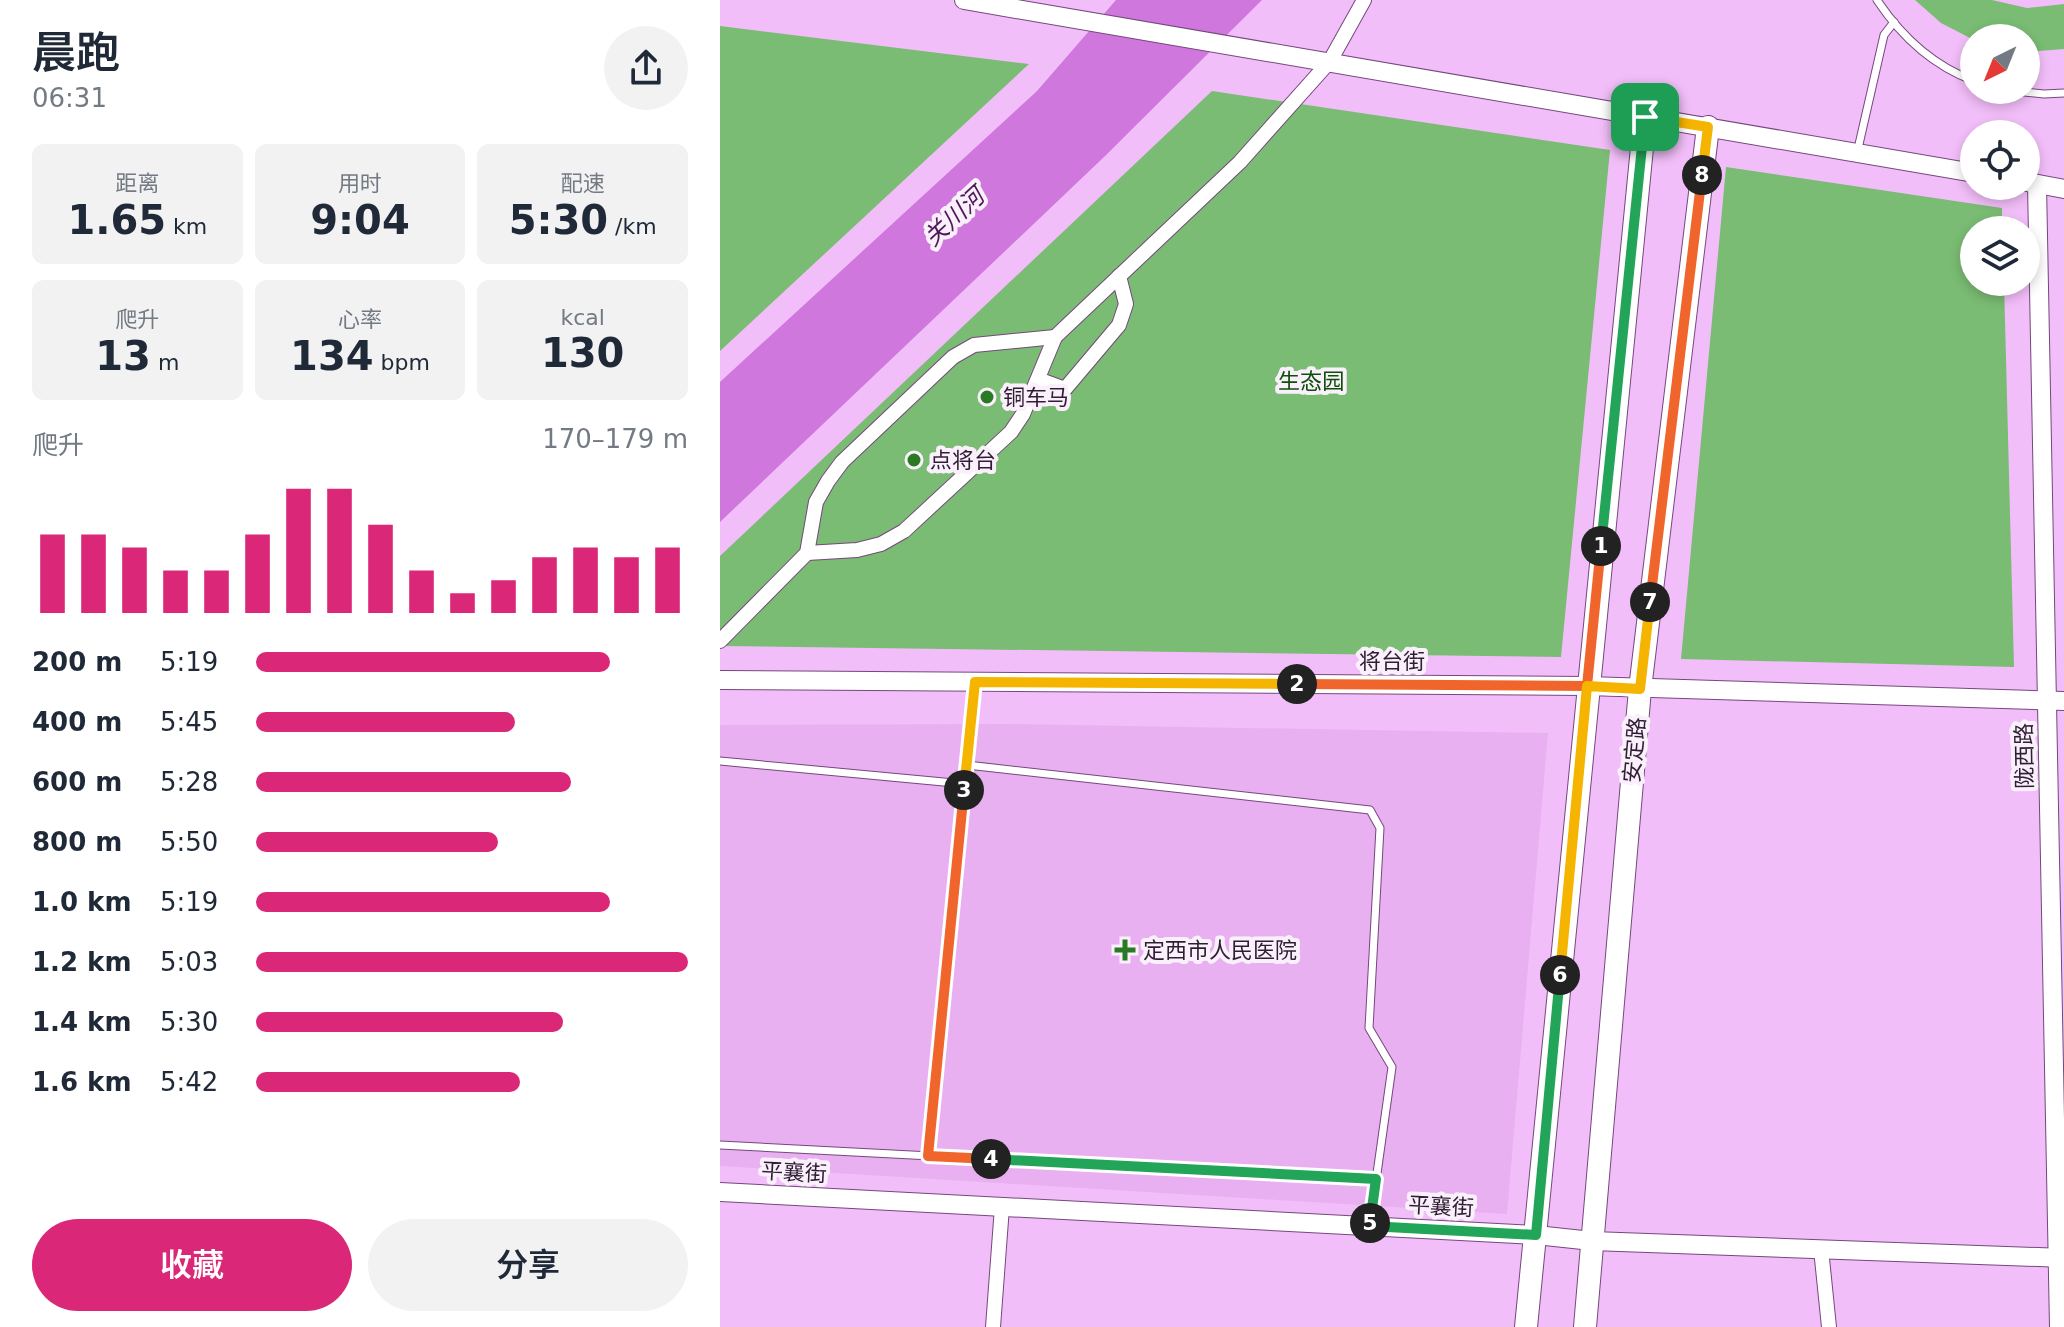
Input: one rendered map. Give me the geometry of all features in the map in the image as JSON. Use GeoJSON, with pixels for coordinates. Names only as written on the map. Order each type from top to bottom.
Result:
{"type":"FeatureCollection","features":[{"type":"Feature","properties":{"kind":"main road"},"geometry":{"type":"LineString","coordinates":[[1526,1327],[1645,117]]}},
{"type":"Feature","properties":{"kind":"main road","name":"安定路"},"geometry":{"type":"LineString","coordinates":[[1585,1327],[1640,689],[1708,127]]}},
{"type":"Feature","properties":{"kind":"street"},"geometry":{"type":"LineString","coordinates":[[964,0],[1053,7],[1083,20],[1960,171]]}},
{"type":"Feature","properties":{"kind":"street"},"geometry":{"type":"LineString","coordinates":[[807,553],[869,547],[904,531],[1011,432],[1023,414],[1055,337],[1240,162],[1330,61],[1364,0]]}},
{"type":"Feature","properties":{"kind":"street"},"geometry":{"type":"LineString","coordinates":[[2040,185],[2064,189]]}},
{"type":"Feature","properties":{"kind":"street","name":"陇西路"},"geometry":{"type":"LineString","coordinates":[[2032,200],[2055,701],[2061,1258],[2059,1327]]}},
{"type":"Feature","properties":{"kind":"street"},"geometry":{"type":"LineString","coordinates":[[1038,379],[1065,389],[1119,325],[1126,304],[1119,276]]}},
{"type":"Feature","properties":{"kind":"street"},"geometry":{"type":"LineString","coordinates":[[720,641],[807,553],[816,502],[842,462],[953,357],[974,345],[1055,337]]}},
{"type":"Feature","properties":{"kind":"street","name":"将台街"},"geometry":{"type":"LineString","coordinates":[[720,680],[1587,686],[2055,701]]}},
{"type":"Feature","properties":{"kind":"street","name":"平襄街"},"geometry":{"type":"LineString","coordinates":[[720,1192],[1536,1235],[1592,1241],[2061,1258]]}},
{"type":"Feature","properties":{"kind":"street"},"geometry":{"type":"LineString","coordinates":[[993,1327],[1002,1207]]}},
{"type":"Feature","properties":{"kind":"street"},"geometry":{"type":"LineString","coordinates":[[1821,1249],[1829,1327]]}},
{"type":"Feature","properties":{"kind":"lane"},"geometry":{"type":"LineString","coordinates":[[1877,0],[1894,22],[1935,61],[1960,74]]}},
{"type":"Feature","properties":{"kind":"lane"},"geometry":{"type":"LineString","coordinates":[[1857,153],[1884,35],[1894,22]]}},
{"type":"Feature","properties":{"kind":"lane"},"geometry":{"type":"LineString","coordinates":[[2040,94],[2064,93]]}},
{"type":"Feature","properties":{"kind":"lane"},"geometry":{"type":"LineString","coordinates":[[928,1156],[975,682]]}},
{"type":"Feature","properties":{"kind":"lane"},"geometry":{"type":"LineString","coordinates":[[720,761],[965,784]]}},
{"type":"Feature","properties":{"kind":"lane"},"geometry":{"type":"LineString","coordinates":[[967,765],[1370,810],[1380,828],[1369,1028],[1392,1067],[1369,1226]]}},
{"type":"Feature","properties":{"kind":"lane"},"geometry":{"type":"LineString","coordinates":[[720,1145],[1376,1179]]}},
{"type":"Feature","properties":{"kind":"shaded area","name":"定西市人民医院"},"geometry":{"type":"Polygon","coordinates":[[[1010,724],[1548,733],[1507,1214],[720,1166],[720,725],[1010,724]]]}},
{"type":"Feature","properties":{"kind":"green space"},"geometry":{"type":"Polygon","coordinates":[[[1915,0],[1992,0],[2027,8],[2064,4],[2064,49],[2040,51],[2040,24],[1960,24],[1960,33],[1941,23],[1915,0]]]}},
{"type":"Feature","properties":{"kind":"green space"},"geometry":{"type":"Polygon","coordinates":[[[720,26],[1029,64],[720,351],[720,26]]]}},
{"type":"Feature","properties":{"kind":"green space","name":"生态园"},"geometry":{"type":"Polygon","coordinates":[[[1212,91],[1610,150],[1561,657],[720,646],[720,556],[1212,91]]]}},
{"type":"Feature","properties":{"kind":"green space"},"geometry":{"type":"Polygon","coordinates":[[[1726,167],[2002,208],[2002,216],[1960,216],[1960,296],[2004,296],[2014,667],[1681,659],[1726,167]]]}},
{"type":"Feature","properties":{"kind":"water","name":"关川河"},"geometry":{"type":"Polygon","coordinates":[[[1116,0],[1262,0],[1104,157],[720,522],[720,382],[1037,91],[1116,0]]]}},
{"type":"Feature","properties":{"kind":"place","name":"铜车马"},"geometry":{"type":"Point","coordinates":[987,397]}},
{"type":"Feature","properties":{"kind":"place","name":"点将台"},"geometry":{"type":"Point","coordinates":[914,460]}},
{"type":"Feature","properties":{"kind":"place","name":"定西市人民医院"},"geometry":{"type":"Point","coordinates":[1125,950]}},
{"type":"Feature","properties":{"kind":"route"},"geometry":{"type":"LineString","coordinates":[[1645,117],[1587,686],[975,682],[928,1156],[1376,1179],[1369,1226],[1536,1235],[1587,686],[1640,689],[1708,127],[1645,117]]}}]}
